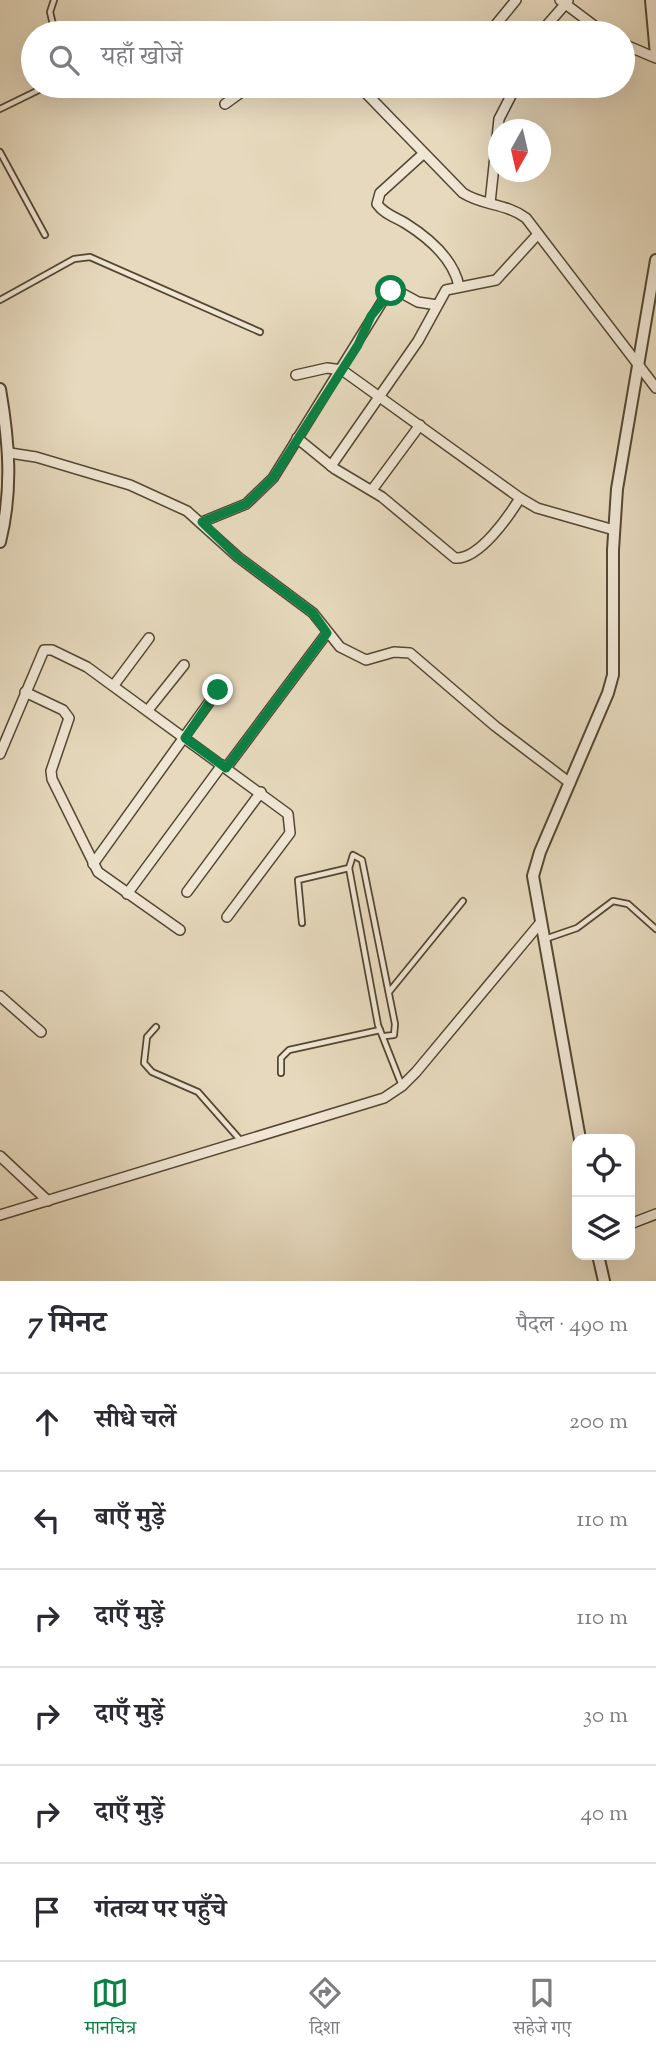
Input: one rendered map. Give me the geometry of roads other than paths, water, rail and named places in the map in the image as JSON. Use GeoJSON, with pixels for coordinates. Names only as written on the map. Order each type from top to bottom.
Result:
{"type":"FeatureCollection","features":[{"type":"Feature","properties":{"kind":"street"},"geometry":{"type":"LineString","coordinates":[[499,21],[516,0]]}},
{"type":"Feature","properties":{"kind":"street"},"geometry":{"type":"LineString","coordinates":[[635,48],[656,56],[651,0]]}},
{"type":"Feature","properties":{"kind":"street"},"geometry":{"type":"LineString","coordinates":[[549,21],[564,1],[589,21]]}},
{"type":"Feature","properties":{"kind":"street"},"geometry":{"type":"LineString","coordinates":[[225,103],[232,98]]}},
{"type":"Feature","properties":{"kind":"street"},"geometry":{"type":"LineString","coordinates":[[370,98],[463,193],[513,209],[538,234],[656,388]]}},
{"type":"Feature","properties":{"kind":"street"},"geometry":{"type":"LineString","coordinates":[[490,203],[499,119],[510,98]]}},
{"type":"Feature","properties":{"kind":"street"},"geometry":{"type":"LineString","coordinates":[[423,155],[380,193],[377,204],[384,212],[415,230],[446,256],[456,272],[459,286]]}},
{"type":"Feature","properties":{"kind":"street"},"geometry":{"type":"LineString","coordinates":[[331,466],[418,341],[446,290],[496,280],[538,234]]}},
{"type":"Feature","properties":{"kind":"street"},"geometry":{"type":"LineString","coordinates":[[579,1134],[533,886],[534,868],[608,693],[612,675],[617,489],[656,260]]}},
{"type":"Feature","properties":{"kind":"street"},"geometry":{"type":"LineString","coordinates":[[202,522],[233,512],[258,494],[278,471],[342,370],[371,316],[391,291],[398,290],[418,302],[437,305]]}},
{"type":"Feature","properties":{"kind":"street"},"geometry":{"type":"LineString","coordinates":[[296,375],[327,368],[342,370],[537,508],[614,530]]}},
{"type":"Feature","properties":{"kind":"street"},"geometry":{"type":"LineString","coordinates":[[0,389],[1,415],[10,453],[7,509],[0,542]]}},
{"type":"Feature","properties":{"kind":"street"},"geometry":{"type":"LineString","coordinates":[[372,490],[420,425]]}},
{"type":"Feature","properties":{"kind":"street"},"geometry":{"type":"LineString","coordinates":[[297,438],[331,466],[372,490],[449,554],[461,558],[500,530],[520,498]]}},
{"type":"Feature","properties":{"kind":"street"},"geometry":{"type":"LineString","coordinates":[[10,453],[36,457],[130,485],[187,511],[238,557],[313,613],[340,647],[358,658],[374,659],[394,652],[410,653],[495,726],[570,783]]}},
{"type":"Feature","properties":{"kind":"street"},"geometry":{"type":"LineString","coordinates":[[127,894],[327,633]]}},
{"type":"Feature","properties":{"kind":"street"},"geometry":{"type":"LineString","coordinates":[[114,685],[149,638]]}},
{"type":"Feature","properties":{"kind":"street"},"geometry":{"type":"LineString","coordinates":[[0,754],[41,652],[48,649],[87,667],[114,685],[288,814],[290,833],[227,917]]}},
{"type":"Feature","properties":{"kind":"street"},"geometry":{"type":"LineString","coordinates":[[148,710],[184,665]]}},
{"type":"Feature","properties":{"kind":"street"},"geometry":{"type":"LineString","coordinates":[[93,864],[218,690]]}},
{"type":"Feature","properties":{"kind":"street"},"geometry":{"type":"LineString","coordinates":[[25,692],[63,710],[69,719],[51,771],[51,779],[93,864],[107,881],[180,930]]}},
{"type":"Feature","properties":{"kind":"street"},"geometry":{"type":"LineString","coordinates":[[187,892],[261,792]]}},
{"type":"Feature","properties":{"kind":"street"},"geometry":{"type":"LineString","coordinates":[[0,1215],[360,1107],[402,1086],[541,922]]}},
{"type":"Feature","properties":{"kind":"street"},"geometry":{"type":"LineString","coordinates":[[0,996],[41,1032]]}},
{"type":"Feature","properties":{"kind":"street"},"geometry":{"type":"LineString","coordinates":[[0,1156],[48,1201]]}},
{"type":"Feature","properties":{"kind":"street"},"geometry":{"type":"LineString","coordinates":[[635,1223],[655,1218]]}},
{"type":"Feature","properties":{"kind":"street"},"geometry":{"type":"LineString","coordinates":[[599,1260],[604,1281]]}},
{"type":"Feature","properties":{"kind":"lane"},"geometry":{"type":"LineString","coordinates":[[52,21],[50,12],[54,0]]}},
{"type":"Feature","properties":{"kind":"lane"},"geometry":{"type":"LineString","coordinates":[[0,109],[22,98]]}},
{"type":"Feature","properties":{"kind":"lane"},"geometry":{"type":"LineString","coordinates":[[0,152],[45,235]]}},
{"type":"Feature","properties":{"kind":"lane"},"geometry":{"type":"LineString","coordinates":[[0,300],[75,259],[90,257],[260,332]]}},
{"type":"Feature","properties":{"kind":"lane"},"geometry":{"type":"LineString","coordinates":[[385,1036],[394,1035],[395,1030],[389,992],[359,856],[353,855],[349,868],[380,1030],[385,1036],[402,1086]]}},
{"type":"Feature","properties":{"kind":"lane"},"geometry":{"type":"LineString","coordinates":[[302,923],[298,880],[349,868]]}},
{"type":"Feature","properties":{"kind":"lane"},"geometry":{"type":"LineString","coordinates":[[389,992],[463,901]]}},
{"type":"Feature","properties":{"kind":"lane"},"geometry":{"type":"LineString","coordinates":[[544,940],[577,928],[613,901],[628,904],[656,929]]}},
{"type":"Feature","properties":{"kind":"lane"},"geometry":{"type":"LineString","coordinates":[[156,1027],[143,1047],[142,1058],[148,1069],[198,1092],[242,1142]]}},
{"type":"Feature","properties":{"kind":"lane"},"geometry":{"type":"LineString","coordinates":[[282,1073],[281,1058],[289,1050],[380,1030]]}}]}
